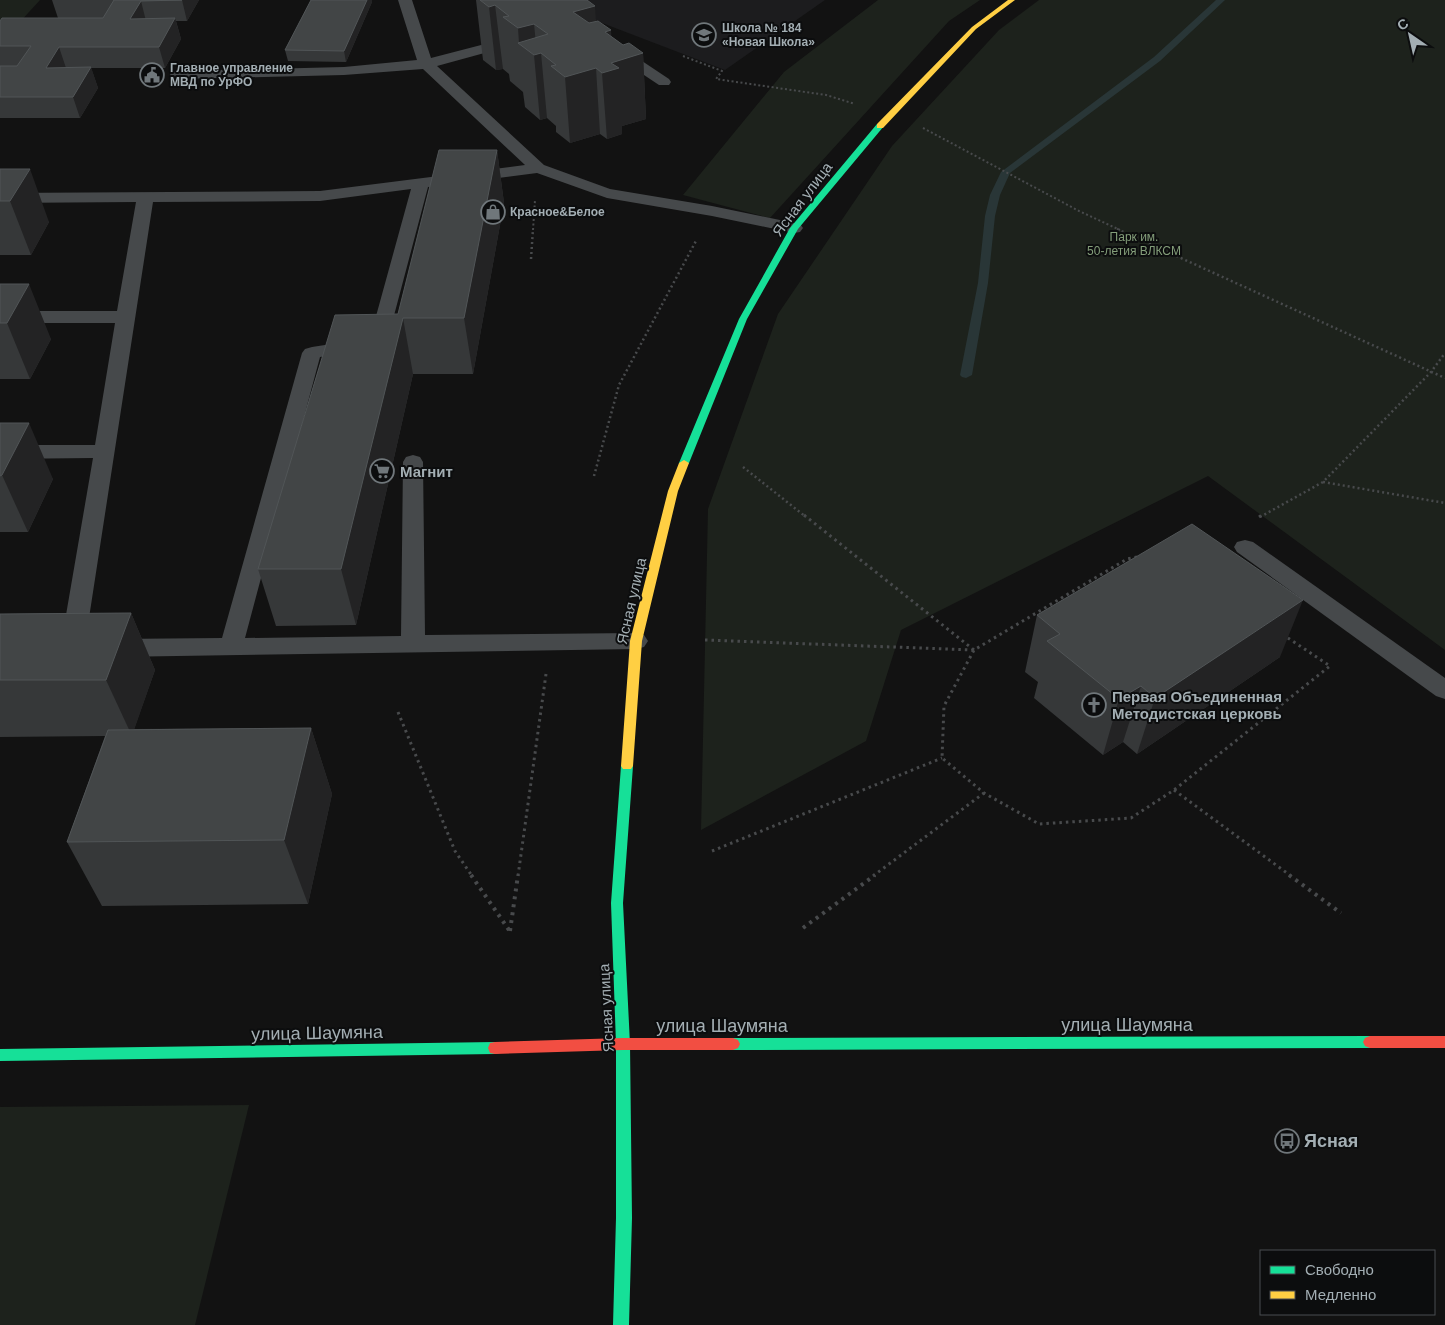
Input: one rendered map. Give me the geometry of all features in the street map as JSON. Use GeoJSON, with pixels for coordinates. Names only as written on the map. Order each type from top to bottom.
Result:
{"type":"FeatureCollection","features":[{"type":"Feature","properties":{"kind":"street","name":"Ясная улица"},"geometry":{"type":"LineString","coordinates":[[621,1325],[624,1218],[623,1044],[617,903],[636,640],[673,491],[743,319],[794,228],[889,115],[974,28],[1012,0]]}},
{"type":"Feature","properties":{"kind":"street","name":"улица Шаумяна"},"geometry":{"type":"LineString","coordinates":[[0,1055],[497,1048],[623,1044],[1445,1042]]}},
{"type":"Feature","properties":{"kind":"lane"},"geometry":{"type":"LineString","coordinates":[[404,0],[426,64],[538,168],[607,193],[712,211],[794,228]]}},
{"type":"Feature","properties":{"kind":"lane"},"geometry":{"type":"LineString","coordinates":[[177,75],[344,71],[426,64],[456,58],[530,36]]}},
{"type":"Feature","properties":{"kind":"lane"},"geometry":{"type":"LineString","coordinates":[[608,44],[664,82]]}},
{"type":"Feature","properties":{"kind":"lane"},"geometry":{"type":"LineString","coordinates":[[0,198],[320,196],[538,168]]}},
{"type":"Feature","properties":{"kind":"lane"},"geometry":{"type":"LineString","coordinates":[[231,647],[312,353],[378,342],[421,183]]}},
{"type":"Feature","properties":{"kind":"lane"},"geometry":{"type":"LineString","coordinates":[[145,197],[73,648],[636,640]]}},
{"type":"Feature","properties":{"kind":"lane"},"geometry":{"type":"LineString","coordinates":[[0,317],[126,317]]}},
{"type":"Feature","properties":{"kind":"lane"},"geometry":{"type":"LineString","coordinates":[[0,452],[104,451]]}},
{"type":"Feature","properties":{"kind":"lane"},"geometry":{"type":"LineString","coordinates":[[412,462],[413,644]]}},
{"type":"Feature","properties":{"kind":"lane"},"geometry":{"type":"LineString","coordinates":[[1245,547],[1445,690]]}},
{"type":"Feature","properties":{"kind":"path"},"geometry":{"type":"LineString","coordinates":[[716,79],[826,95],[889,115],[925,129],[1079,211],[1445,378]]}},
{"type":"Feature","properties":{"kind":"path"},"geometry":{"type":"LineString","coordinates":[[594,476],[619,385],[712,211]]}},
{"type":"Feature","properties":{"kind":"path"},"geometry":{"type":"LineString","coordinates":[[1253,520],[1323,482],[1430,372],[1445,353]]}},
{"type":"Feature","properties":{"kind":"path"},"geometry":{"type":"LineString","coordinates":[[743,467],[974,650]]}},
{"type":"Feature","properties":{"kind":"path"},"geometry":{"type":"LineString","coordinates":[[1323,482],[1445,503]]}},
{"type":"Feature","properties":{"kind":"path"},"geometry":{"type":"LineString","coordinates":[[942,758],[944,706],[974,650],[1127,559],[1144,556]]}},
{"type":"Feature","properties":{"kind":"path"},"geometry":{"type":"LineString","coordinates":[[942,758],[984,793],[1039,824],[1131,818],[1174,790],[1330,666],[1282,634]]}},
{"type":"Feature","properties":{"kind":"path"},"geometry":{"type":"LineString","coordinates":[[705,640],[974,650]]}},
{"type":"Feature","properties":{"kind":"path"},"geometry":{"type":"LineString","coordinates":[[398,712],[455,851],[510,931],[551,641]]}},
{"type":"Feature","properties":{"kind":"path"},"geometry":{"type":"LineString","coordinates":[[712,851],[942,758]]}},
{"type":"Feature","properties":{"kind":"path"},"geometry":{"type":"LineString","coordinates":[[1174,790],[1341,913]]}},
{"type":"Feature","properties":{"kind":"path"},"geometry":{"type":"LineString","coordinates":[[803,928],[984,793]]}},
{"type":"Feature","properties":{"kind":"shaded area","name":"Школа № 184 «Новая Школа»"},"geometry":{"type":"Polygon","coordinates":[[[542,0],[825,0],[725,70],[542,0]]]}},
{"type":"Feature","properties":{"kind":"green space"},"geometry":{"type":"Polygon","coordinates":[[[0,0],[40,0],[18,24],[0,24],[0,0]]]}},
{"type":"Feature","properties":{"kind":"green space"},"geometry":{"type":"Polygon","coordinates":[[[878,0],[980,0],[949,21],[770,218],[683,195],[784,72],[878,0]]]}},
{"type":"Feature","properties":{"kind":"green space","name":"Парк им. 50-летия ВЛКСМ"},"geometry":{"type":"Polygon","coordinates":[[[1039,0],[1445,0],[1445,650],[1208,476],[901,630],[866,741],[701,830],[708,509],[778,314],[892,146],[999,30],[1039,0]]]}},
{"type":"Feature","properties":{"kind":"green space"},"geometry":{"type":"Polygon","coordinates":[[[249,1105],[195,1325],[0,1325],[0,1107],[249,1105]]]}},
{"type":"Feature","properties":{"kind":"building"},"geometry":{"type":"Polygon","coordinates":[[[114,0],[182,0],[141,1],[130,19],[175,18],[159,47],[59,47],[46,68],[91,67],[73,97],[0,97],[0,66],[17,66],[31,46],[0,46],[0,21],[2,18],[103,18],[114,0]]]}},
{"type":"Feature","properties":{"kind":"building"},"geometry":{"type":"Polygon","coordinates":[[[311,0],[367,0],[344,51],[285,50],[311,0]]]}},
{"type":"Feature","properties":{"kind":"building"},"geometry":{"type":"Polygon","coordinates":[[[480,0],[587,0],[595,6],[573,12],[589,23],[598,21],[611,30],[605,32],[623,45],[629,43],[643,53],[611,63],[619,68],[602,73],[596,68],[565,77],[551,66],[556,65],[541,53],[534,55],[518,43],[548,34],[534,24],[518,28],[503,17],[509,16],[495,5],[489,7],[480,0]]]}},
{"type":"Feature","properties":{"kind":"building"},"geometry":{"type":"Polygon","coordinates":[[[439,150],[497,150],[464,318],[403,318],[341,569],[258,569],[335,315],[398,314],[439,150]]]}},
{"type":"Feature","properties":{"kind":"building"},"geometry":{"type":"Polygon","coordinates":[[[0,169],[30,169],[10,201],[0,201],[0,169]]]}},
{"type":"Feature","properties":{"kind":"building"},"geometry":{"type":"Polygon","coordinates":[[[0,284],[29,284],[7,323],[0,323],[0,284]]]}},
{"type":"Feature","properties":{"kind":"building"},"geometry":{"type":"Polygon","coordinates":[[[0,423],[29,423],[0,476],[0,423]]]}},
{"type":"Feature","properties":{"kind":"building"},"geometry":{"type":"Polygon","coordinates":[[[1192,524],[1303,600],[1155,698],[1141,686],[1119,699],[1047,641],[1060,634],[1037,615],[1192,524]]]}},
{"type":"Feature","properties":{"kind":"building"},"geometry":{"type":"Polygon","coordinates":[[[131,613],[106,680],[0,680],[0,614],[131,613]]]}},
{"type":"Feature","properties":{"kind":"building"},"geometry":{"type":"Polygon","coordinates":[[[311,728],[284,840],[67,842],[108,730],[311,728]]]}},
{"type":"Feature","properties":{"kind":"waterway"},"geometry":{"type":"LineString","coordinates":[[966,375],[983,283],[990,216],[995,195],[1006,172],[1157,59],[1221,0]]}},
{"type":"Feature","properties":{"kind":"traffic: fast"},"geometry":{"type":"LineString","coordinates":[[684,463],[743,319],[794,228],[880,126]]}},
{"type":"Feature","properties":{"kind":"traffic: fast"},"geometry":{"type":"LineString","coordinates":[[621,1325],[624,1218],[623,1044],[617,903],[627,766]]}},
{"type":"Feature","properties":{"kind":"traffic: fast"},"geometry":{"type":"LineString","coordinates":[[733,1044],[1370,1042]]}},
{"type":"Feature","properties":{"kind":"traffic: fast"},"geometry":{"type":"LineString","coordinates":[[0,1055],[495,1048]]}},
{"type":"Feature","properties":{"kind":"traffic: slow"},"geometry":{"type":"LineString","coordinates":[[880,126],[974,28],[1012,0]]}},
{"type":"Feature","properties":{"kind":"traffic: slow"},"geometry":{"type":"LineString","coordinates":[[627,766],[636,641],[673,491],[684,463]]}},
{"type":"Feature","properties":{"kind":"traffic: jam"},"geometry":{"type":"LineString","coordinates":[[1370,1042],[1445,1042]]}},
{"type":"Feature","properties":{"kind":"traffic: jam"},"geometry":{"type":"LineString","coordinates":[[495,1048],[623,1044],[733,1044]]}},
{"type":"Feature","properties":{"kind":"place","name":"Школа № 184 «Новая Школа»"},"geometry":{"type":"Point","coordinates":[704,35]}},
{"type":"Feature","properties":{"kind":"place","name":"Главное управление МВД по УрФО"},"geometry":{"type":"Point","coordinates":[152,75]}},
{"type":"Feature","properties":{"kind":"place","name":"Красное&Белое"},"geometry":{"type":"Point","coordinates":[493,212]}},
{"type":"Feature","properties":{"kind":"place","name":"Магнит"},"geometry":{"type":"Point","coordinates":[382,471]}},
{"type":"Feature","properties":{"kind":"place","name":"Первая Объединенная Методистская церковь"},"geometry":{"type":"Point","coordinates":[1094,705]}},
{"type":"Feature","properties":{"kind":"place","name":"Ясная"},"geometry":{"type":"Point","coordinates":[1287,1141]}}]}
